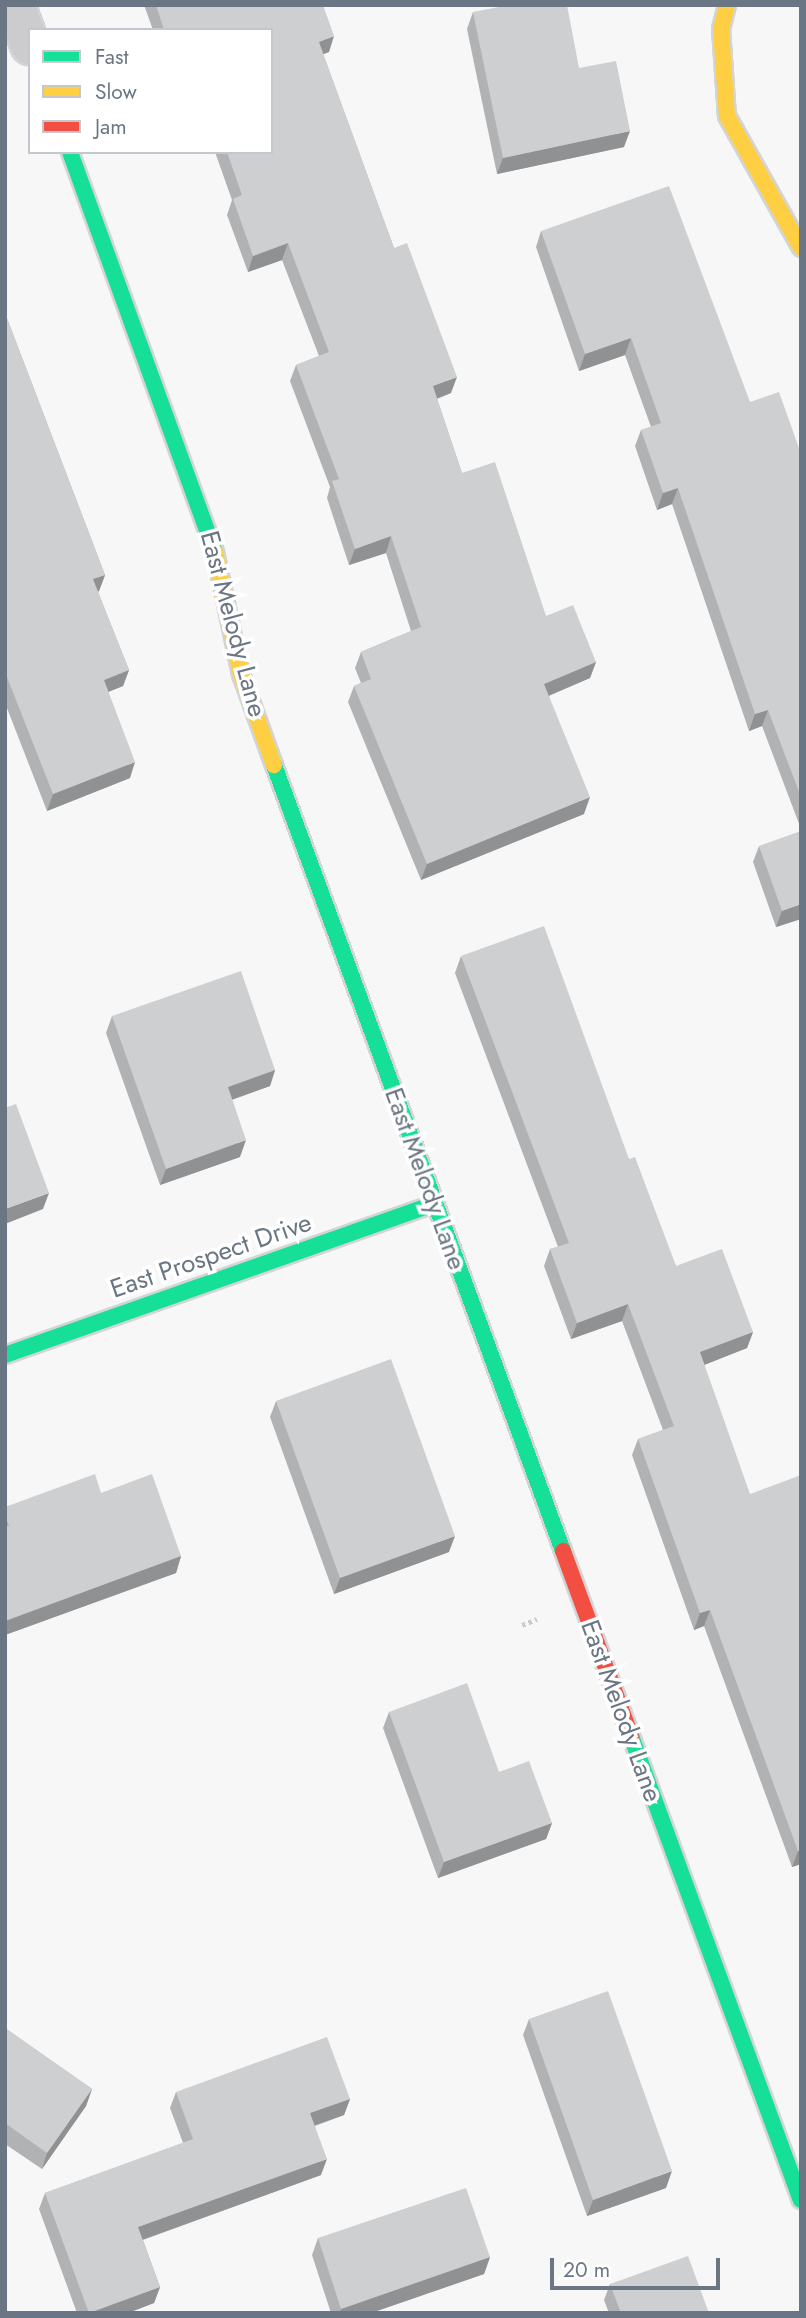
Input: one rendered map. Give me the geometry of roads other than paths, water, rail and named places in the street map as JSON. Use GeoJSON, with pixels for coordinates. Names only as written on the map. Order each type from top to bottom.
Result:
{"type":"FeatureCollection","features":[{"type":"Feature","properties":{"kind":"street"},"geometry":{"type":"LineString","coordinates":[[15,5],[28,40]]}},
{"type":"Feature","properties":{"kind":"street"},"geometry":{"type":"LineString","coordinates":[[727,5],[721,29],[727,116],[801,248]]}},
{"type":"Feature","properties":{"kind":"street","name":"East Melody Lane"},"geometry":{"type":"LineString","coordinates":[[70,154],[213,541],[241,674],[433,1204],[801,2200]]}},
{"type":"Feature","properties":{"kind":"street","name":"East Prospect Drive"},"geometry":{"type":"LineString","coordinates":[[5,1355],[433,1204]]}}]}
